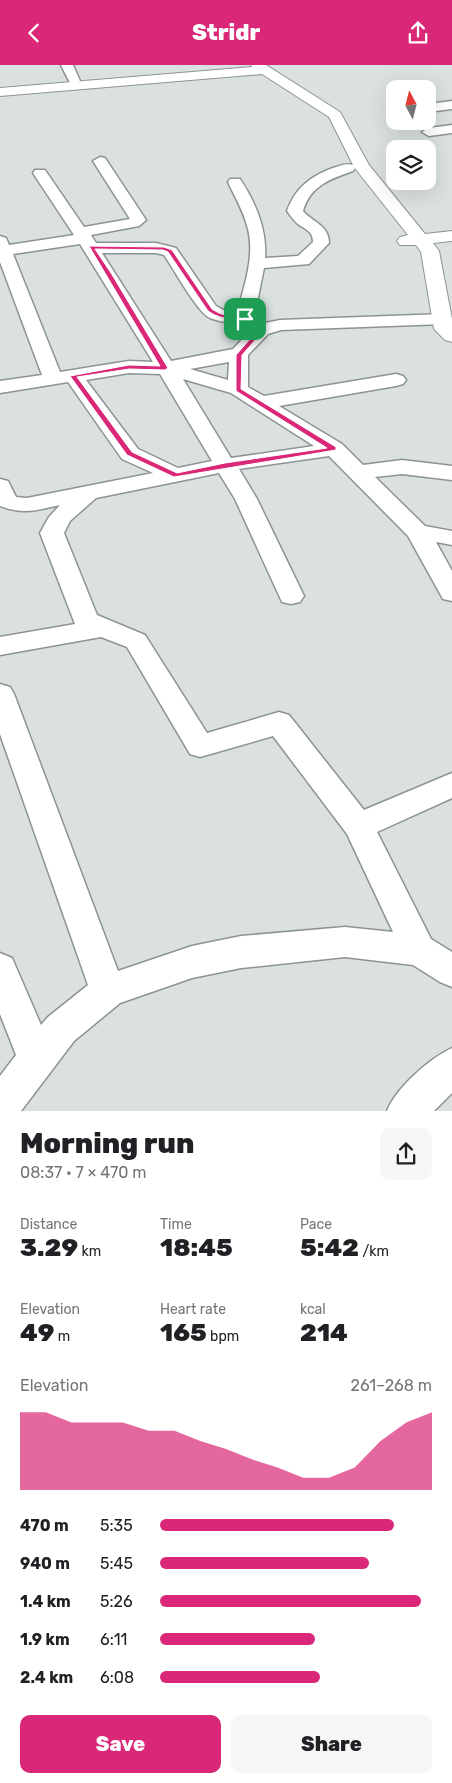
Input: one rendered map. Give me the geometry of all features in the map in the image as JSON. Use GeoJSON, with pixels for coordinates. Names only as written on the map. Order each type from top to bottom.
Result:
{"type":"FeatureCollection","features":[{"type":"Feature","properties":{"kind":"street"},"geometry":{"type":"LineString","coordinates":[[67,65],[74,81]]}},
{"type":"Feature","properties":{"kind":"street"},"geometry":{"type":"LineString","coordinates":[[0,87],[251,67],[336,115],[362,167],[423,250],[432,272],[448,328],[280,325],[262,330],[239,355],[165,368],[129,367],[0,387]]}},
{"type":"Feature","properties":{"kind":"street"},"geometry":{"type":"LineString","coordinates":[[0,92],[251,67],[318,116],[348,168],[410,254],[452,236]]}},
{"type":"Feature","properties":{"kind":"street"},"geometry":{"type":"LineString","coordinates":[[436,107],[452,105]]}},
{"type":"Feature","properties":{"kind":"street"},"geometry":{"type":"LineString","coordinates":[[429,131],[452,129]]}},
{"type":"Feature","properties":{"kind":"street"},"geometry":{"type":"LineString","coordinates":[[86,239],[138,220],[100,161]]}},
{"type":"Feature","properties":{"kind":"street"},"geometry":{"type":"LineString","coordinates":[[256,264],[302,261],[307,259],[321,243],[321,238],[316,228],[302,219],[295,211],[298,197],[316,181],[348,168]]}},
{"type":"Feature","properties":{"kind":"street"},"geometry":{"type":"LineString","coordinates":[[40,173],[108,273],[246,499],[291,596]]}},
{"type":"Feature","properties":{"kind":"street"},"geometry":{"type":"LineString","coordinates":[[235,182],[250,212],[257,234],[256,264],[245,319]]}},
{"type":"Feature","properties":{"kind":"street"},"geometry":{"type":"LineString","coordinates":[[177,476],[130,453],[63,377],[2,247],[86,239],[164,249],[170,251],[210,310],[216,315],[226,318],[245,319],[255,323],[262,330]]}},
{"type":"Feature","properties":{"kind":"street"},"geometry":{"type":"LineString","coordinates":[[423,250],[452,249]]}},
{"type":"Feature","properties":{"kind":"street"},"geometry":{"type":"LineString","coordinates":[[238,389],[239,355]]}},
{"type":"Feature","properties":{"kind":"street"},"geometry":{"type":"LineString","coordinates":[[165,368],[238,389],[334,449],[418,532],[452,593]]}},
{"type":"Feature","properties":{"kind":"street"},"geometry":{"type":"LineString","coordinates":[[260,403],[396,380]]}},
{"type":"Feature","properties":{"kind":"street"},"geometry":{"type":"LineString","coordinates":[[0,486],[7,501],[18,505],[28,505],[225,465],[334,449]]}},
{"type":"Feature","properties":{"kind":"street"},"geometry":{"type":"LineString","coordinates":[[358,472],[402,467],[452,473]]}},
{"type":"Feature","properties":{"kind":"street"},"geometry":{"type":"LineString","coordinates":[[88,493],[57,521],[52,533],[86,621],[136,641],[200,746],[279,723],[359,826],[419,950]]}},
{"type":"Feature","properties":{"kind":"street"},"geometry":{"type":"LineString","coordinates":[[418,532],[452,538]]}},
{"type":"Feature","properties":{"kind":"street"},"geometry":{"type":"LineString","coordinates":[[0,646],[102,627]]}},
{"type":"Feature","properties":{"kind":"street"},"geometry":{"type":"LineString","coordinates":[[0,694],[108,991]]}},
{"type":"Feature","properties":{"kind":"street"},"geometry":{"type":"LineString","coordinates":[[359,826],[452,785]]}},
{"type":"Feature","properties":{"kind":"street"},"geometry":{"type":"LineString","coordinates":[[0,1107],[36,1059],[62,1029],[108,991],[192,961],[241,952],[345,942],[419,950],[452,971]]}},
{"type":"Feature","properties":{"kind":"street"},"geometry":{"type":"LineString","coordinates":[[0,969],[36,1059]]}},
{"type":"Feature","properties":{"kind":"street"},"geometry":{"type":"LineString","coordinates":[[406,1111],[452,1067]]}},
{"type":"Feature","properties":{"kind":"route"},"geometry":{"type":"LineString","coordinates":[[91,247],[164,249],[170,251],[210,310],[216,315],[226,318],[245,319],[255,323],[262,330],[239,355],[238,389],[334,449],[225,465],[177,476],[130,453],[73,376],[129,367],[165,368],[91,247]]}}]}
